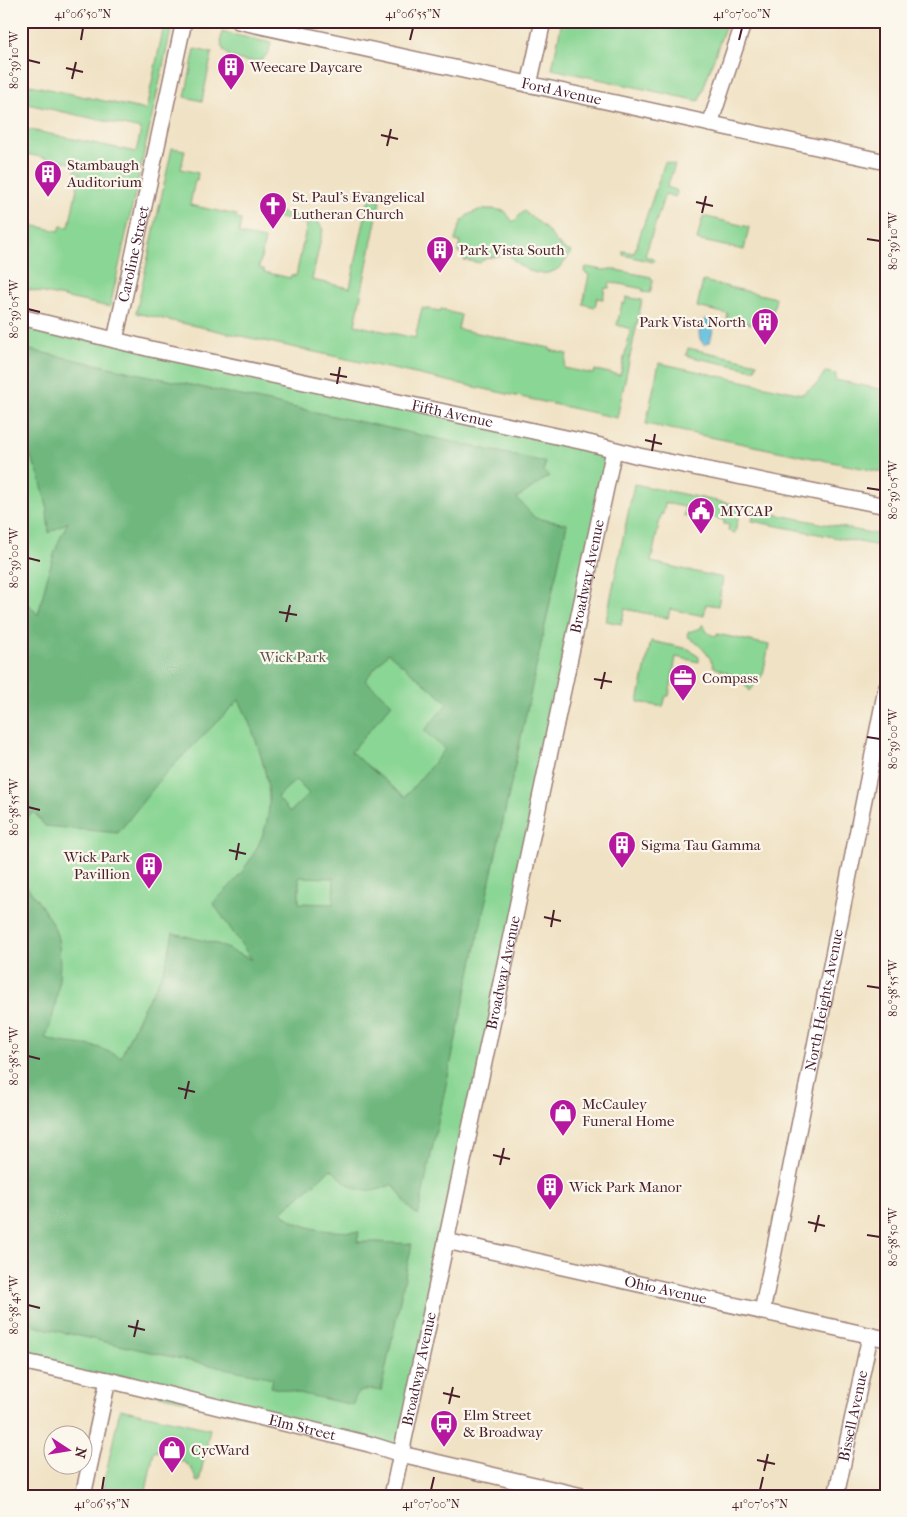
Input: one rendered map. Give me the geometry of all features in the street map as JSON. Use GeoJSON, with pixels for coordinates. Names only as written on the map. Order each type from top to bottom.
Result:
{"type":"FeatureCollection","features":[{"type":"Feature","properties":{"kind":"street","name":"Caroline Street"},"geometry":{"type":"LineString","coordinates":[[115,340],[184,21]]}},
{"type":"Feature","properties":{"kind":"street","name":"Ford Avenue"},"geometry":{"type":"LineString","coordinates":[[238,21],[886,162]]}},
{"type":"Feature","properties":{"kind":"street"},"geometry":{"type":"LineString","coordinates":[[529,85],[543,21]]}},
{"type":"Feature","properties":{"kind":"street"},"geometry":{"type":"LineString","coordinates":[[710,124],[744,21]]}},
{"type":"Feature","properties":{"kind":"street","name":"Fifth Avenue"},"geometry":{"type":"LineString","coordinates":[[21,317],[115,340],[614,450],[886,506]]}},
{"type":"Feature","properties":{"kind":"street","name":"Broadway Avenue"},"geometry":{"type":"LineString","coordinates":[[392,1496],[614,450]]}},
{"type":"Feature","properties":{"kind":"street","name":"North Heights Avenue"},"geometry":{"type":"LineString","coordinates":[[762,1312],[886,689]]}},
{"type":"Feature","properties":{"kind":"street","name":"Ohio Avenue"},"geometry":{"type":"LineString","coordinates":[[446,1241],[886,1340]]}},
{"type":"Feature","properties":{"kind":"street","name":"Bissell Avenue"},"geometry":{"type":"LineString","coordinates":[[836,1496],[870,1336]]}},
{"type":"Feature","properties":{"kind":"street","name":"Elm Street"},"geometry":{"type":"LineString","coordinates":[[21,1361],[108,1380],[369,1444],[401,1454],[582,1496]]}},
{"type":"Feature","properties":{"kind":"street"},"geometry":{"type":"LineString","coordinates":[[83,1496],[108,1380]]}},
{"type":"Feature","properties":{"kind":"green space"},"geometry":{"type":"Polygon","coordinates":[[[124,21],[173,21],[110,307],[21,288],[21,223],[59,231],[61,226],[69,227],[80,173],[75,172],[76,164],[21,153],[21,128],[136,152],[141,129],[27,104],[29,93],[21,91],[21,83],[146,110],[163,30],[124,21]]]}},
{"type":"Feature","properties":{"kind":"green space"},"geometry":{"type":"Polygon","coordinates":[[[562,21],[727,21],[699,101],[552,69],[562,21]]]}},
{"type":"Feature","properties":{"kind":"green space"},"geometry":{"type":"Polygon","coordinates":[[[222,32],[271,43],[269,50],[265,57],[259,61],[245,61],[234,58],[229,56],[223,49],[222,32]]]}},
{"type":"Feature","properties":{"kind":"green space"},"geometry":{"type":"Polygon","coordinates":[[[195,49],[212,53],[202,101],[185,97],[195,49]]]}},
{"type":"Feature","properties":{"kind":"green space"},"geometry":{"type":"Polygon","coordinates":[[[172,148],[185,150],[181,169],[198,173],[190,205],[237,215],[236,218],[241,220],[239,234],[265,239],[259,268],[264,269],[264,272],[290,278],[291,275],[296,276],[307,224],[271,216],[270,220],[267,219],[269,210],[317,220],[323,229],[312,280],[350,288],[371,188],[382,191],[355,325],[415,338],[422,308],[440,311],[441,309],[461,315],[458,329],[550,348],[550,350],[567,354],[564,368],[593,374],[595,370],[620,375],[631,329],[617,325],[622,303],[625,304],[626,297],[642,300],[617,418],[136,313],[172,148]]]}},
{"type":"Feature","properties":{"kind":"green space"},"geometry":{"type":"Polygon","coordinates":[[[665,162],[675,165],[667,187],[676,190],[677,193],[675,197],[665,194],[645,256],[655,260],[653,262],[623,255],[623,251],[634,253],[665,162]]]}},
{"type":"Feature","properties":{"kind":"green space"},"geometry":{"type":"Polygon","coordinates":[[[484,209],[505,211],[513,222],[524,211],[544,227],[559,244],[571,252],[559,268],[545,273],[531,272],[518,264],[508,254],[488,258],[480,263],[464,260],[465,254],[458,252],[460,242],[455,241],[459,228],[463,219],[471,213],[484,209]]]}},
{"type":"Feature","properties":{"kind":"green space"},"geometry":{"type":"Polygon","coordinates":[[[703,216],[749,227],[744,250],[697,240],[703,216]]]}},
{"type":"Feature","properties":{"kind":"green space"},"geometry":{"type":"Polygon","coordinates":[[[586,267],[604,270],[611,269],[651,277],[653,281],[650,293],[643,292],[643,289],[610,282],[609,288],[605,288],[603,299],[597,298],[595,307],[583,304],[589,275],[584,272],[586,267]]]}},
{"type":"Feature","properties":{"kind":"green space"},"geometry":{"type":"Polygon","coordinates":[[[703,281],[776,298],[770,325],[761,324],[761,326],[727,319],[728,314],[697,307],[703,281]]]}},
{"type":"Feature","properties":{"kind":"green space","name":"Wick Park"},"geometry":{"type":"Polygon","coordinates":[[[21,317],[614,450],[401,1454],[21,1361],[21,317]]]}},
{"type":"Feature","properties":{"kind":"green space","name":"Wick Park"},"geometry":{"type":"Polygon","coordinates":[[[21,348],[545,462],[544,471],[549,476],[517,498],[535,518],[567,524],[418,1215],[410,1209],[393,1184],[377,1190],[363,1191],[351,1186],[331,1169],[281,1212],[290,1219],[308,1227],[327,1231],[359,1232],[357,1242],[412,1244],[381,1391],[362,1391],[354,1400],[353,1405],[271,1387],[273,1378],[21,1323],[21,880],[51,921],[59,946],[60,959],[56,1002],[45,1038],[97,1047],[121,1057],[142,1010],[166,964],[173,933],[217,944],[252,960],[213,903],[244,869],[261,839],[268,815],[269,794],[264,767],[255,737],[239,700],[164,775],[118,833],[45,826],[34,812],[21,821],[21,636],[25,600],[38,615],[54,556],[68,522],[49,533],[46,502],[39,475],[32,459],[21,442],[21,348]],[[388,653],[365,680],[392,704],[351,752],[405,797],[445,749],[424,731],[448,703],[388,653]],[[296,780],[277,797],[290,812],[309,794],[296,780]],[[299,877],[299,903],[333,904],[334,878],[299,877]]]}},
{"type":"Feature","properties":{"kind":"green space"},"geometry":{"type":"Polygon","coordinates":[[[688,348],[757,363],[755,370],[691,357],[686,355],[688,348]]]}},
{"type":"Feature","properties":{"kind":"green space"},"geometry":{"type":"Polygon","coordinates":[[[659,363],[802,394],[817,384],[825,372],[836,374],[835,380],[885,390],[882,399],[886,400],[886,473],[646,424],[659,363]]]}},
{"type":"Feature","properties":{"kind":"green space"},"geometry":{"type":"Polygon","coordinates":[[[634,484],[741,506],[735,533],[728,531],[729,525],[724,524],[724,520],[707,516],[706,521],[684,516],[685,507],[665,503],[663,514],[661,514],[651,562],[723,578],[718,606],[706,604],[704,616],[670,609],[668,618],[625,609],[621,624],[606,621],[634,484]]]}},
{"type":"Feature","properties":{"kind":"green space"},"geometry":{"type":"Polygon","coordinates":[[[754,510],[881,535],[879,546],[752,521],[754,510]]]}},
{"type":"Feature","properties":{"kind":"green space"},"geometry":{"type":"Polygon","coordinates":[[[702,625],[712,635],[717,636],[717,634],[769,645],[763,674],[750,691],[740,679],[714,667],[703,649],[687,636],[688,632],[701,628],[702,625]]]}},
{"type":"Feature","properties":{"kind":"green space"},"geometry":{"type":"Polygon","coordinates":[[[651,641],[689,649],[699,657],[699,662],[676,657],[669,696],[666,696],[663,707],[638,702],[651,641]]]}},
{"type":"Feature","properties":{"kind":"green space"},"geometry":{"type":"Polygon","coordinates":[[[120,1409],[210,1429],[199,1482],[196,1481],[190,1468],[178,1460],[180,1451],[163,1448],[162,1452],[154,1451],[145,1496],[101,1496],[120,1409]]]}},
{"type":"Feature","properties":{"kind":"water"},"geometry":{"type":"Polygon","coordinates":[[[706,319],[712,320],[714,327],[710,341],[705,345],[700,339],[699,332],[701,325],[706,319]]]}},
{"type":"Feature","properties":{"kind":"place","name":"Weecare Daycare"},"geometry":{"type":"Point","coordinates":[231,91]}},
{"type":"Feature","properties":{"kind":"place","name":"Stambaugh Auditorium"},"geometry":{"type":"Point","coordinates":[48,198]}},
{"type":"Feature","properties":{"kind":"place","name":"St. Paul's Evangelical Lutheran Church"},"geometry":{"type":"Point","coordinates":[273,230]}},
{"type":"Feature","properties":{"kind":"place","name":"Park Vista South"},"geometry":{"type":"Point","coordinates":[440,274]}},
{"type":"Feature","properties":{"kind":"place","name":"Park Vista North"},"geometry":{"type":"Point","coordinates":[765,346]}},
{"type":"Feature","properties":{"kind":"place","name":"MYCAP"},"geometry":{"type":"Point","coordinates":[701,535]}},
{"type":"Feature","properties":{"kind":"place","name":"Compass"},"geometry":{"type":"Point","coordinates":[683,702]}},
{"type":"Feature","properties":{"kind":"place","name":"Sigma Tau Gamma"},"geometry":{"type":"Point","coordinates":[622,869]}},
{"type":"Feature","properties":{"kind":"place","name":"Wick Park Pavillion"},"geometry":{"type":"Point","coordinates":[149,890]}},
{"type":"Feature","properties":{"kind":"place","name":"McCauley Funeral Home"},"geometry":{"type":"Point","coordinates":[563,1137]}},
{"type":"Feature","properties":{"kind":"place","name":"Wick Park Manor"},"geometry":{"type":"Point","coordinates":[550,1211]}},
{"type":"Feature","properties":{"kind":"place","name":"Elm Street & Broadway"},"geometry":{"type":"Point","coordinates":[444,1448]}},
{"type":"Feature","properties":{"kind":"place","name":"CycWard"},"geometry":{"type":"Point","coordinates":[172,1474]}}]}
